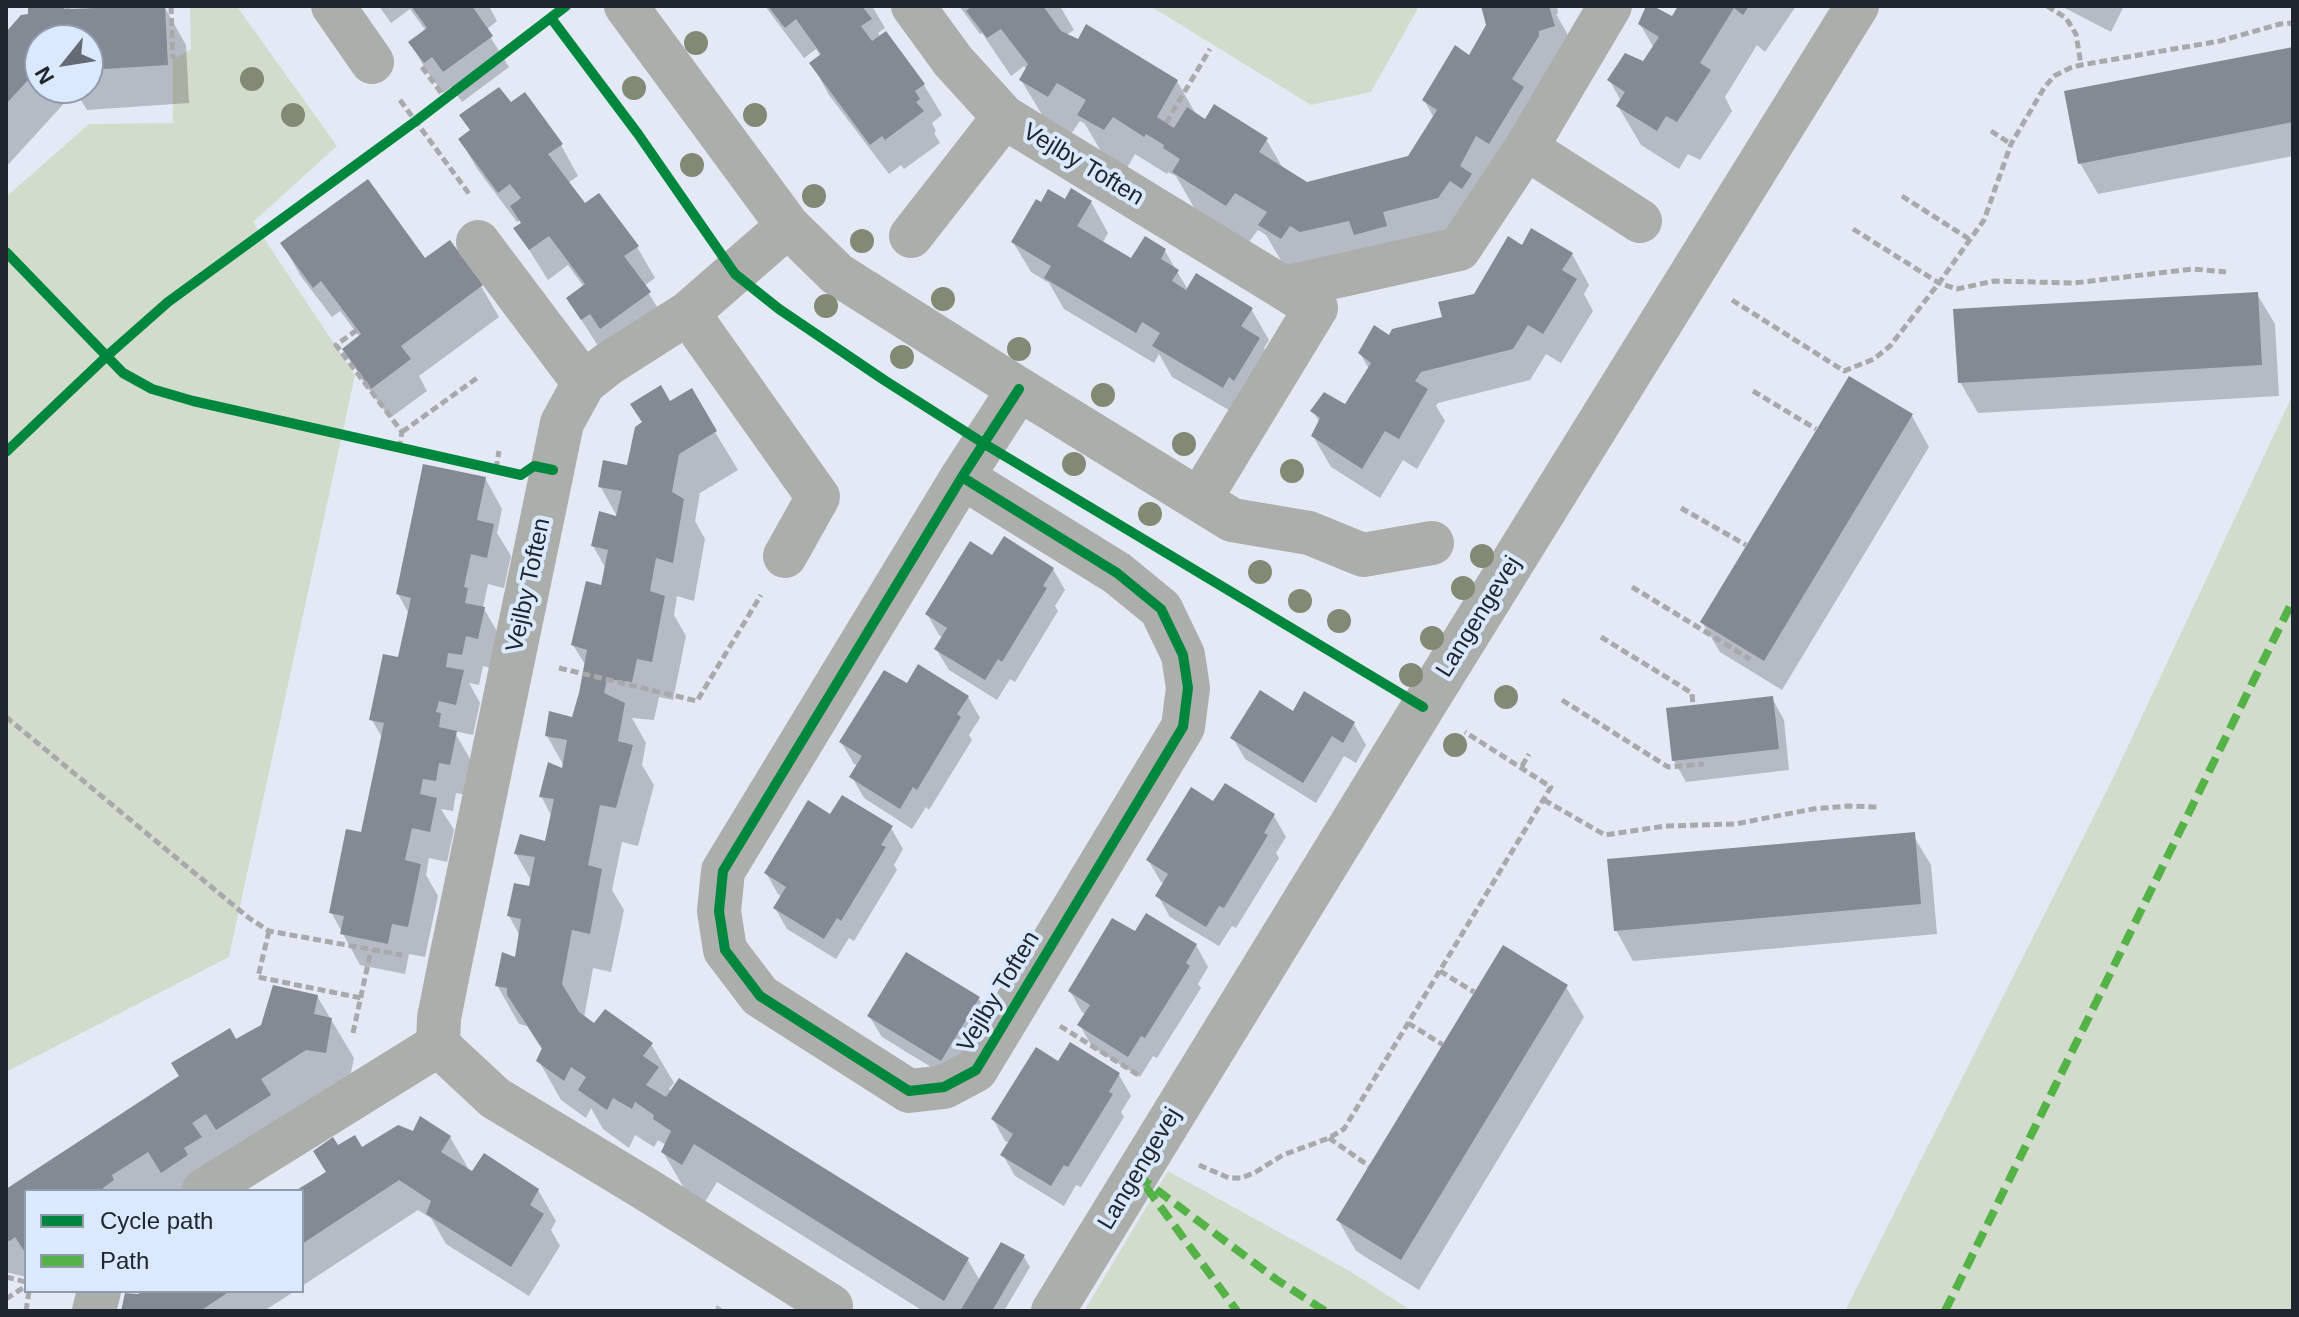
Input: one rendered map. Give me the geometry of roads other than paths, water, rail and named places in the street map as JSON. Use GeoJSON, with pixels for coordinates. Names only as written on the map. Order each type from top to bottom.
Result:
{"type":"FeatureCollection","features":[{"type":"Feature","properties":{"kind":"street"},"geometry":{"type":"LineString","coordinates":[[333,6],[372,62]]}},
{"type":"Feature","properties":{"kind":"street"},"geometry":{"type":"LineString","coordinates":[[626,6],[788,226],[837,274],[1232,520],[1309,533],[1363,555],[1432,543]]}},
{"type":"Feature","properties":{"kind":"street","name":"Vejlby Toften"},"geometry":{"type":"LineString","coordinates":[[913,6],[953,61],[1004,117],[1316,308],[1200,499]]}},
{"type":"Feature","properties":{"kind":"street"},"geometry":{"type":"LineString","coordinates":[[1284,288],[1459,249],[1526,148],[1610,6]]}},
{"type":"Feature","properties":{"kind":"street","name":"Langengevej"},"geometry":{"type":"LineString","coordinates":[[1053,1311],[1857,6]]}},
{"type":"Feature","properties":{"kind":"street"},"geometry":{"type":"LineString","coordinates":[[911,236],[1004,117]]}},
{"type":"Feature","properties":{"kind":"street"},"geometry":{"type":"LineString","coordinates":[[1526,148],[1640,221]]}},
{"type":"Feature","properties":{"kind":"street","name":"Vejlby Toften"},"geometry":{"type":"LineString","coordinates":[[438,1045],[439,1018],[562,423],[584,383],[688,313],[788,226]]}},
{"type":"Feature","properties":{"kind":"street"},"geometry":{"type":"LineString","coordinates":[[478,242],[584,383]]}},
{"type":"Feature","properties":{"kind":"street"},"geometry":{"type":"LineString","coordinates":[[688,313],[818,497],[785,556]]}},
{"type":"Feature","properties":{"kind":"street","name":"Vejlby Toften"},"geometry":{"type":"LineString","coordinates":[[962,477],[1117,573],[1161,609],[1183,655],[1188,688],[1183,727],[976,1070],[944,1087],[909,1091],[760,996],[725,950],[719,911],[723,871],[962,477],[1019,389]]}},
{"type":"Feature","properties":{"kind":"street"},"geometry":{"type":"LineString","coordinates":[[206,1189],[438,1045],[495,1098],[831,1306],[828,1311]]}}]}
